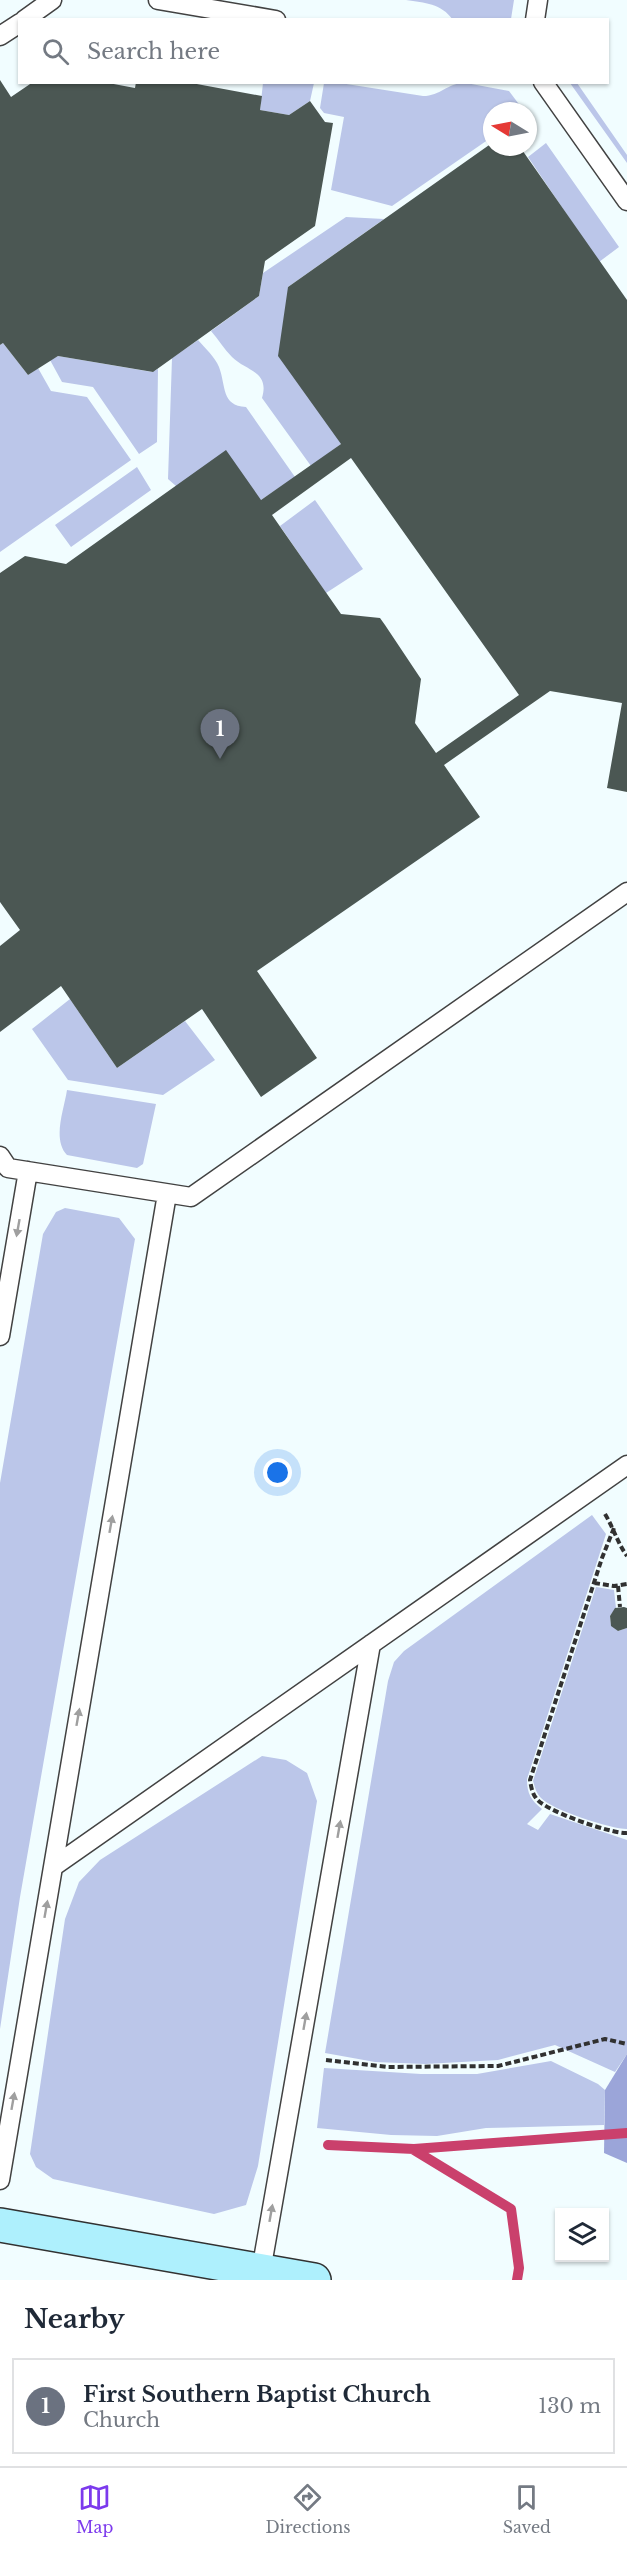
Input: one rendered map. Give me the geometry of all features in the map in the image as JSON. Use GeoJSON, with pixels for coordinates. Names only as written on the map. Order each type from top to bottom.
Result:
{"type":"FeatureCollection","features":[{"type":"Feature","properties":{"kind":"main road"},"geometry":{"type":"LineString","coordinates":[[0,2225],[314,2280]]}},
{"type":"Feature","properties":{"kind":"lane"},"geometry":{"type":"LineString","coordinates":[[27,18],[52,0]]}},
{"type":"Feature","properties":{"kind":"lane"},"geometry":{"type":"LineString","coordinates":[[158,0],[264,18]]}},
{"type":"Feature","properties":{"kind":"lane"},"geometry":{"type":"LineString","coordinates":[[535,18],[538,0]]}},
{"type":"Feature","properties":{"kind":"lane"},"geometry":{"type":"LineString","coordinates":[[0,36],[18,24]]}},
{"type":"Feature","properties":{"kind":"lane"},"geometry":{"type":"LineString","coordinates":[[544,84],[627,201]]}},
{"type":"Feature","properties":{"kind":"lane"},"geometry":{"type":"LineString","coordinates":[[0,1156],[8,1168],[191,1197],[627,891]]}},
{"type":"Feature","properties":{"kind":"lane"},"geometry":{"type":"LineString","coordinates":[[0,1336],[28,1171]]}},
{"type":"Feature","properties":{"kind":"lane"},"geometry":{"type":"LineString","coordinates":[[0,2180],[167,1194]]}},
{"type":"Feature","properties":{"kind":"lane"},"geometry":{"type":"LineString","coordinates":[[53,1867],[627,1465]]}},
{"type":"Feature","properties":{"kind":"lane"},"geometry":{"type":"LineString","coordinates":[[261,2271],[371,1644]]}},
{"type":"Feature","properties":{"kind":"path"},"geometry":{"type":"LineString","coordinates":[[627,1556],[616,1542],[614,1528],[530,1780],[536,1800],[548,1808],[615,1832],[627,1833]]}},
{"type":"Feature","properties":{"kind":"path"},"geometry":{"type":"LineString","coordinates":[[594,1583],[618,1586],[627,1584]]}},
{"type":"Feature","properties":{"kind":"path"},"geometry":{"type":"LineString","coordinates":[[618,1586],[620,1607]]}},
{"type":"Feature","properties":{"kind":"path"},"geometry":{"type":"LineString","coordinates":[[299,2056],[358,2065],[462,2068],[498,2066],[605,2039],[627,2044]]}},
{"type":"Feature","properties":{"kind":"shaded area"},"geometry":{"type":"Polygon","coordinates":[[[406,0],[514,0],[511,18],[451,18],[438,7],[406,0]]]}},
{"type":"Feature","properties":{"kind":"shaded area"},"geometry":{"type":"Polygon","coordinates":[[[263,84],[314,84],[310,101],[289,115],[260,110],[263,84]]]}},
{"type":"Feature","properties":{"kind":"shaded area"},"geometry":{"type":"Polygon","coordinates":[[[324,84],[346,84],[423,96],[435,94],[457,84],[471,84],[509,91],[517,102],[483,102],[483,143],[392,206],[331,190],[344,117],[324,113],[320,108],[324,84]]]}},
{"type":"Feature","properties":{"kind":"shaded area"},"geometry":{"type":"Polygon","coordinates":[[[571,84],[578,84],[627,155],[627,163],[571,84]]]}},
{"type":"Feature","properties":{"kind":"shaded area"},"geometry":{"type":"Polygon","coordinates":[[[546,143],[619,247],[599,262],[528,157],[537,156],[537,150],[546,143]]]}},
{"type":"Feature","properties":{"kind":"shaded area"},"geometry":{"type":"Polygon","coordinates":[[[346,217],[384,219],[288,287],[341,444],[311,466],[262,398],[264,389],[260,377],[232,357],[211,331],[259,296],[263,273],[346,217]]]}},
{"type":"Feature","properties":{"kind":"shaded area"},"geometry":{"type":"Polygon","coordinates":[[[198,340],[217,363],[228,399],[238,406],[246,407],[295,477],[261,500],[176,486],[168,479],[172,358],[198,340]]]}},
{"type":"Feature","properties":{"kind":"shaded area"},"geometry":{"type":"Polygon","coordinates":[[[3,343],[28,375],[38,368],[51,391],[87,397],[131,460],[0,552],[0,345],[3,343]]]}},
{"type":"Feature","properties":{"kind":"shaded area"},"geometry":{"type":"Polygon","coordinates":[[[58,356],[152,372],[158,369],[157,442],[139,454],[93,387],[62,382],[50,360],[58,356]]]}},
{"type":"Feature","properties":{"kind":"shaded area"},"geometry":{"type":"Polygon","coordinates":[[[137,467],[151,490],[71,547],[55,525],[137,467]]]}},
{"type":"Feature","properties":{"kind":"shaded area"},"geometry":{"type":"Polygon","coordinates":[[[315,500],[363,569],[326,593],[280,526],[315,500]]]}},
{"type":"Feature","properties":{"kind":"shaded area"},"geometry":{"type":"Polygon","coordinates":[[[70,999],[117,1068],[185,1021],[215,1060],[163,1095],[68,1080],[32,1029],[70,999]]]}},
{"type":"Feature","properties":{"kind":"shaded area"},"geometry":{"type":"Polygon","coordinates":[[[67,1090],[156,1104],[143,1164],[137,1168],[67,1155],[60,1141],[60,1133],[67,1090]]]}},
{"type":"Feature","properties":{"kind":"shaded area"},"geometry":{"type":"Polygon","coordinates":[[[65,1208],[119,1218],[135,1239],[20,1897],[0,2029],[0,1483],[43,1234],[56,1212],[65,1208]]]}},
{"type":"Feature","properties":{"kind":"shaded area"},"geometry":{"type":"Polygon","coordinates":[[[592,1515],[606,1534],[527,1779],[530,1796],[542,1809],[527,1824],[538,1830],[550,1814],[627,1840],[627,2054],[615,2072],[555,2045],[498,2060],[425,2064],[375,2062],[325,2053],[388,1681],[394,1662],[404,1651],[592,1515]]]}},
{"type":"Feature","properties":{"kind":"shaded area"},"geometry":{"type":"Polygon","coordinates":[[[596,1587],[614,1590],[616,1608],[610,1616],[611,1625],[618,1631],[627,1628],[627,1829],[596,1822],[547,1803],[537,1792],[533,1781],[596,1587]]]}},
{"type":"Feature","properties":{"kind":"shaded area"},"geometry":{"type":"Polygon","coordinates":[[[262,1756],[286,1760],[307,1773],[317,1801],[258,2166],[246,2205],[214,2214],[53,2179],[36,2167],[30,2154],[65,1919],[79,1882],[100,1860],[262,1756]]]}},
{"type":"Feature","properties":{"kind":"shaded area"},"geometry":{"type":"Polygon","coordinates":[[[627,2054],[627,2163],[604,2153],[605,2090],[627,2054]]]}},
{"type":"Feature","properties":{"kind":"shaded area"},"geometry":{"type":"Polygon","coordinates":[[[551,2061],[598,2084],[605,2090],[604,2125],[486,2128],[437,2136],[391,2135],[317,2128],[324,2068],[421,2074],[477,2074],[551,2061]]]}},
{"type":"Feature","properties":{"kind":"building"},"geometry":{"type":"Polygon","coordinates":[[[0,80],[11,97],[30,84],[114,84],[135,88],[136,84],[197,84],[262,96],[260,110],[289,115],[310,101],[325,122],[333,123],[315,226],[265,261],[259,296],[153,372],[58,356],[28,375],[3,343],[0,345],[0,80]]]}},
{"type":"Feature","properties":{"kind":"building"},"geometry":{"type":"Polygon","coordinates":[[[483,149],[483,156],[526,156],[627,300],[627,792],[607,788],[622,703],[550,691],[444,765],[480,817],[257,971],[317,1058],[261,1097],[202,1009],[117,1068],[61,986],[0,1032],[0,946],[20,930],[0,902],[0,573],[25,556],[66,564],[226,450],[261,500],[341,444],[278,356],[288,287],[483,149]],[[351,458],[272,515],[341,614],[380,618],[385,625],[421,679],[415,723],[436,753],[519,695],[351,458]]]}},
{"type":"Feature","properties":{"kind":"building"},"geometry":{"type":"Polygon","coordinates":[[[615,1608],[627,1608],[627,1628],[618,1631],[611,1626],[610,1616],[615,1608]]]}},
{"type":"Feature","properties":{"kind":"waterway"},"geometry":{"type":"LineString","coordinates":[[328,2145],[414,2149],[627,2133]]}},
{"type":"Feature","properties":{"kind":"waterway"},"geometry":{"type":"LineString","coordinates":[[414,2150],[511,2209],[519,2268],[517,2280]]}},
{"type":"Feature","properties":{"kind":"place","name":"First Southern Baptist Church"},"geometry":{"type":"Point","coordinates":[220,759]}}]}
